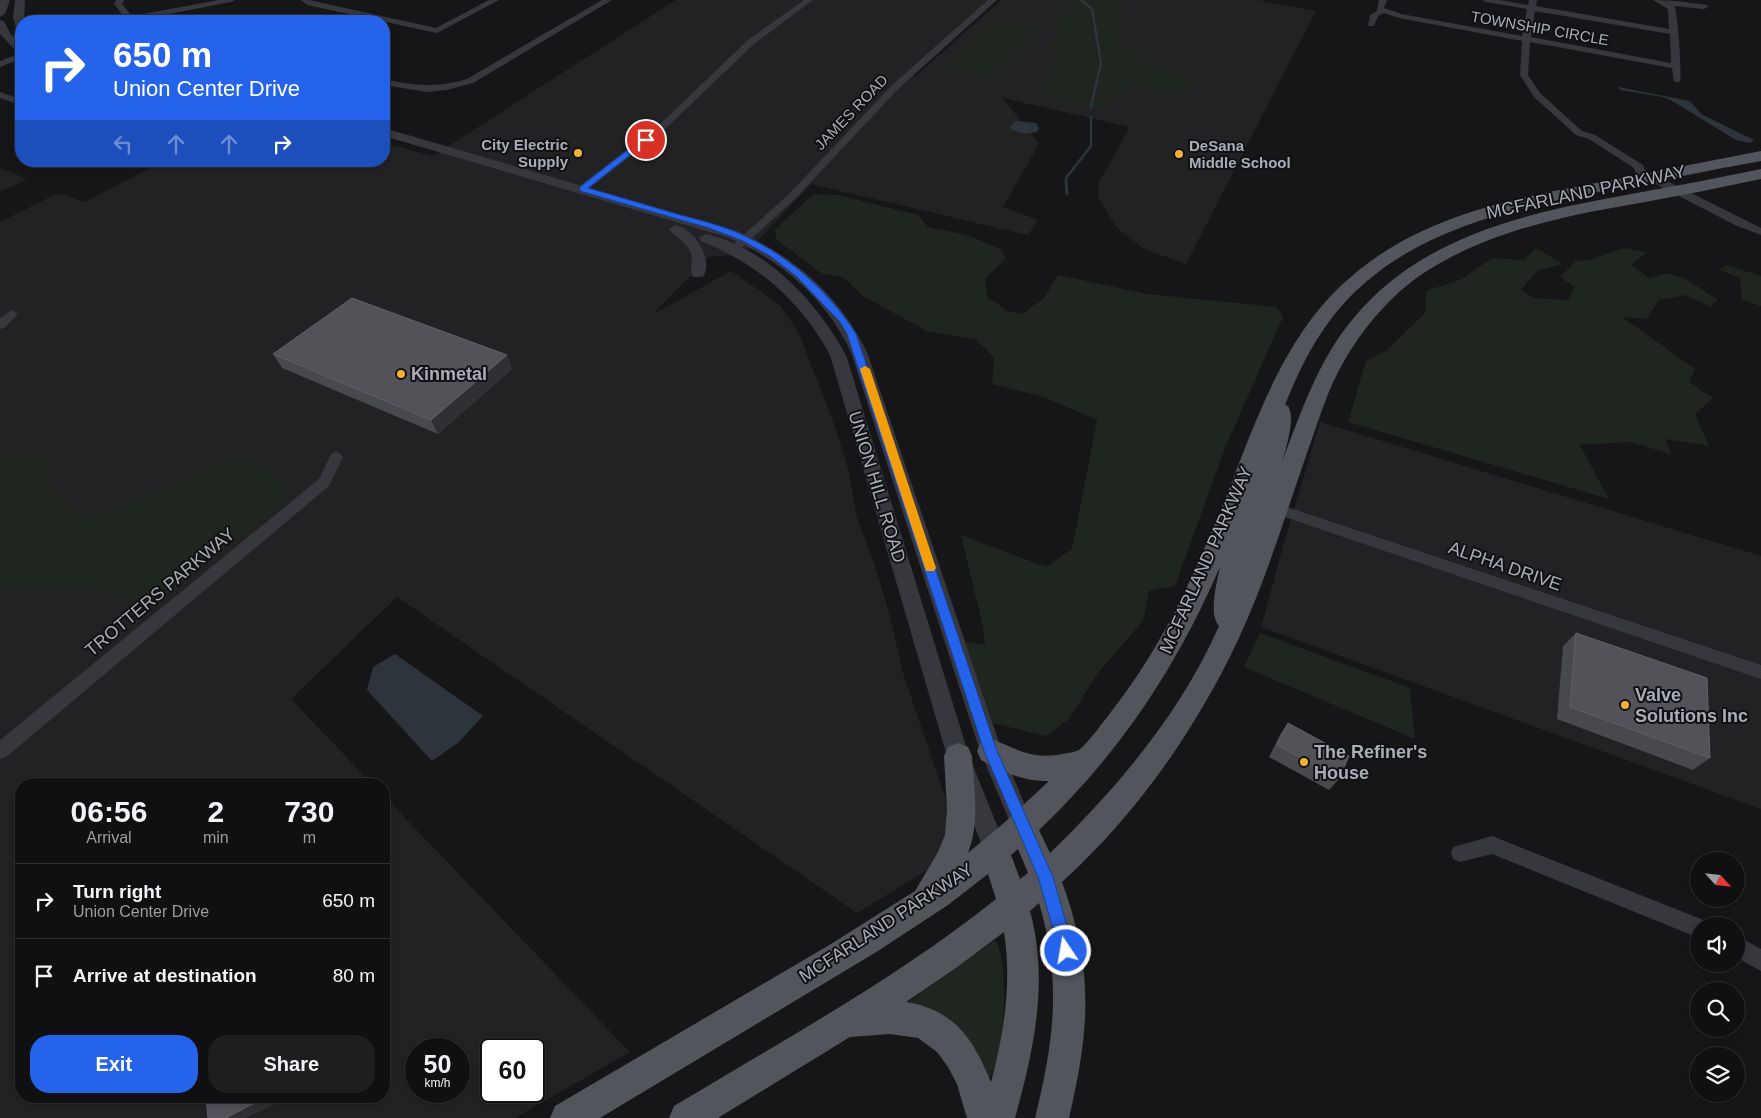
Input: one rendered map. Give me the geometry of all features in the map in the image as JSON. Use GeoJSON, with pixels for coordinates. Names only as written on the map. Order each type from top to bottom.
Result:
{"type":"FeatureCollection","features":[{"type":"Feature","properties":{"kind":"main road","name":"MCFARLAND PARKWAY"},"geometry":{"type":"LineString","coordinates":[[1256,502],[1280,392],[1296,357],[1330,306],[1369,269],[1400,248],[1457,222],[1517,202],[1643,172],[1670,173],[1761,156]]}},
{"type":"Feature","properties":{"kind":"main road"},"geometry":{"type":"LineString","coordinates":[[1677,191],[1676,184],[1678,182],[1761,163]]}},
{"type":"Feature","properties":{"kind":"main road"},"geometry":{"type":"LineString","coordinates":[[1523,222],[1554,205],[1646,186],[1643,172]]}},
{"type":"Feature","properties":{"kind":"main road","name":"MCFARLAND PARKWAY"},"geometry":{"type":"LineString","coordinates":[[567,1118],[820,969],[923,904],[995,850],[1023,826],[1087,760],[1130,706],[1171,644],[1196,593],[1256,502],[1350,334],[1365,314],[1397,283],[1442,254],[1478,237],[1523,222],[1761,174]]}},
{"type":"Feature","properties":{"kind":"main road"},"geometry":{"type":"LineString","coordinates":[[1322,292],[1348,287]]}},
{"type":"Feature","properties":{"kind":"main road"},"geometry":{"type":"LineString","coordinates":[[686,1118],[946,956],[1045,877],[1108,814],[1154,757],[1194,697],[1228,632],[1227,599],[1231,566],[1256,502]]}},
{"type":"Feature","properties":{"kind":"main road"},"geometry":{"type":"LineString","coordinates":[[991,751],[1007,760],[1026,767],[1046,770],[1087,760]]}},
{"type":"Feature","properties":{"kind":"main road"},"geometry":{"type":"LineString","coordinates":[[923,904],[948,862],[961,826],[958,756]]}},
{"type":"Feature","properties":{"kind":"main road","name":"UNION HILL ROAD"},"geometry":{"type":"LineString","coordinates":[[1023,826],[1045,877],[1061,926],[1070,982],[1066,1052],[1052,1118]]}},
{"type":"Feature","properties":{"kind":"main road","name":"UNION HILL ROAD"},"geometry":{"type":"LineString","coordinates":[[995,850],[1013,904],[1021,944],[1021,1013],[1016,1053],[998,1118]]}},
{"type":"Feature","properties":{"kind":"main road"},"geometry":{"type":"LineString","coordinates":[[842,1022],[890,1017],[915,1020],[939,1030],[950,1039],[964,1060],[975,1086],[984,1118]]}},
{"type":"Feature","properties":{"kind":"street"},"geometry":{"type":"LineString","coordinates":[[0,14],[5,0]]}},
{"type":"Feature","properties":{"kind":"street"},"geometry":{"type":"LineString","coordinates":[[18,15],[20,0]]}},
{"type":"Feature","properties":{"kind":"street"},"geometry":{"type":"LineString","coordinates":[[120,0],[118,4],[124,15]]}},
{"type":"Feature","properties":{"kind":"street"},"geometry":{"type":"LineString","coordinates":[[163,15],[192,11],[231,0]]}},
{"type":"Feature","properties":{"kind":"street"},"geometry":{"type":"LineString","coordinates":[[305,0],[307,3],[362,15]]}},
{"type":"Feature","properties":{"kind":"street"},"geometry":{"type":"LineString","coordinates":[[390,21],[436,31],[495,0]]}},
{"type":"Feature","properties":{"kind":"street"},"geometry":{"type":"LineString","coordinates":[[390,83],[418,90],[445,89],[470,81],[608,0]]}},
{"type":"Feature","properties":{"kind":"street"},"geometry":{"type":"LineString","coordinates":[[582,189],[662,127],[751,42],[809,0]]}},
{"type":"Feature","properties":{"kind":"street","name":"JAMES ROAD"},"geometry":{"type":"LineString","coordinates":[[740,244],[779,211],[893,89],[993,0]]}},
{"type":"Feature","properties":{"kind":"street"},"geometry":{"type":"LineString","coordinates":[[1370,24],[1374,15],[1383,11],[1380,9],[1383,0]]}},
{"type":"Feature","properties":{"kind":"street"},"geometry":{"type":"LineString","coordinates":[[1486,0],[1532,4],[1674,32]]}},
{"type":"Feature","properties":{"kind":"street"},"geometry":{"type":"LineString","coordinates":[[1657,0],[1667,4],[1672,9],[1677,80]]}},
{"type":"Feature","properties":{"kind":"street"},"geometry":{"type":"LineString","coordinates":[[1667,4],[1677,3],[1704,7]]}},
{"type":"Feature","properties":{"kind":"street"},"geometry":{"type":"LineString","coordinates":[[1532,4],[1526,39],[1524,75],[1537,95],[1580,133],[1580,139],[1628,169],[1643,172],[1741,224],[1761,232]]}},
{"type":"Feature","properties":{"kind":"street","name":"TOWNSHIP CIRCLE"},"geometry":{"type":"LineString","coordinates":[[1383,11],[1399,16],[1676,66]]}},
{"type":"Feature","properties":{"kind":"street"},"geometry":{"type":"LineString","coordinates":[[0,23],[5,34],[15,44]]}},
{"type":"Feature","properties":{"kind":"street"},"geometry":{"type":"LineString","coordinates":[[0,64],[15,58]]}},
{"type":"Feature","properties":{"kind":"street"},"geometry":{"type":"LineString","coordinates":[[0,95],[15,100]]}},
{"type":"Feature","properties":{"kind":"street","name":"UNION HILL ROAD"},"geometry":{"type":"LineString","coordinates":[[390,134],[712,226],[740,244],[803,302],[830,337],[838,355],[958,756],[995,850]]}},
{"type":"Feature","properties":{"kind":"street","name":"UNION HILL ROAD"},"geometry":{"type":"LineString","coordinates":[[390,141],[676,229],[773,254],[799,274],[843,320],[852,334],[991,751],[1023,826]]}},
{"type":"Feature","properties":{"kind":"street"},"geometry":{"type":"LineString","coordinates":[[676,229],[698,250],[698,274]]}},
{"type":"Feature","properties":{"kind":"street"},"geometry":{"type":"LineString","coordinates":[[0,325],[12,314]]}},
{"type":"Feature","properties":{"kind":"street","name":"TROTTERS PARKWAY"},"geometry":{"type":"LineString","coordinates":[[0,751],[324,482],[336,457]]}},
{"type":"Feature","properties":{"kind":"street","name":"ALPHA DRIVE"},"geometry":{"type":"LineString","coordinates":[[1256,502],[1761,672]]}},
{"type":"Feature","properties":{"kind":"street"},"geometry":{"type":"LineString","coordinates":[[1460,853],[1492,845],[1690,924]]}},
{"type":"Feature","properties":{"kind":"street"},"geometry":{"type":"LineString","coordinates":[[1745,951],[1761,961]]}},
{"type":"Feature","properties":{"kind":"shaded area"},"geometry":{"type":"Polygon","coordinates":[[[676,0],[994,0],[905,73],[916,76],[1001,0],[1258,0],[1316,11],[1186,264],[1144,249],[1116,227],[1098,197],[1099,182],[1130,127],[1003,98],[1039,144],[1003,207],[1038,220],[1028,235],[811,184],[752,247],[736,255],[709,257],[652,315],[731,271],[779,304],[798,331],[837,432],[849,472],[857,518],[873,560],[889,612],[903,673],[947,803],[947,841],[926,871],[857,913],[397,597],[291,699],[366,778],[15,778],[15,1103],[390,1103],[390,802],[630,1052],[545,1101],[545,1038],[480,1038],[480,1103],[541,1103],[515,1118],[0,1118],[0,222],[58,193],[85,202],[152,167],[390,167],[390,145],[433,156],[676,0]]]}},
{"type":"Feature","properties":{"kind":"shaded area"},"geometry":{"type":"Polygon","coordinates":[[[1066,0],[1118,0],[1122,3],[1123,7],[1116,42],[1119,46],[1142,54],[1162,69],[1191,75],[1200,83],[1182,93],[1167,95],[1133,89],[1101,109],[1047,96],[1045,88],[1058,53],[1049,46],[1063,29],[1056,19],[1066,0]]]}},
{"type":"Feature","properties":{"kind":"shaded area"},"geometry":{"type":"Polygon","coordinates":[[[993,19],[1042,30],[996,79],[943,67],[993,19]]]}},
{"type":"Feature","properties":{"kind":"shaded area"},"geometry":{"type":"Polygon","coordinates":[[[1618,87],[1690,101],[1701,114],[1754,140],[1750,143],[1736,140],[1663,97],[1620,90],[1618,87]]]}},
{"type":"Feature","properties":{"kind":"shaded area"},"geometry":{"type":"Polygon","coordinates":[[[1015,121],[1036,123],[1039,129],[1036,132],[1025,133],[1009,128],[1015,121]]]}},
{"type":"Feature","properties":{"kind":"shaded area"},"geometry":{"type":"Polygon","coordinates":[[[0,168],[8,171],[27,179],[0,192],[0,168]]]}},
{"type":"Feature","properties":{"kind":"shaded area"},"geometry":{"type":"Polygon","coordinates":[[[814,194],[838,195],[918,215],[928,227],[968,235],[1002,250],[1005,259],[985,279],[988,297],[1007,311],[1023,314],[1044,298],[1058,275],[1147,294],[1277,307],[1283,317],[1225,448],[1175,586],[1149,591],[1143,621],[1097,674],[1070,718],[1046,736],[993,723],[965,642],[985,644],[983,627],[961,535],[1046,567],[1072,549],[1097,420],[1044,397],[992,384],[994,357],[975,339],[929,332],[863,296],[843,277],[821,273],[776,239],[775,229],[814,194]]]}},
{"type":"Feature","properties":{"kind":"shaded area"},"geometry":{"type":"Polygon","coordinates":[[[1536,248],[1563,264],[1537,271],[1521,290],[1534,298],[1568,300],[1575,287],[1560,277],[1576,261],[1590,260],[1623,248],[1647,252],[1631,265],[1649,278],[1668,273],[1684,278],[1718,300],[1710,307],[1686,295],[1659,300],[1646,319],[1622,317],[1695,369],[1689,382],[1713,398],[1695,414],[1709,446],[1665,439],[1671,454],[1631,442],[1580,445],[1609,499],[1348,422],[1366,361],[1387,350],[1426,312],[1426,291],[1460,280],[1492,258],[1524,260],[1536,248]]]}},
{"type":"Feature","properties":{"kind":"shaded area"},"geometry":{"type":"Polygon","coordinates":[[[1727,265],[1761,276],[1761,306],[1742,300],[1740,278],[1719,270],[1727,265]]]}},
{"type":"Feature","properties":{"kind":"shaded area"},"geometry":{"type":"Polygon","coordinates":[[[1320,422],[1761,556],[1761,809],[1261,627],[1320,422]]]}},
{"type":"Feature","properties":{"kind":"shaded area"},"geometry":{"type":"Polygon","coordinates":[[[0,453],[43,456],[57,461],[47,481],[56,494],[79,513],[95,515],[149,495],[237,455],[260,462],[286,482],[279,508],[224,549],[171,593],[143,604],[104,590],[0,590],[0,453]]]}},
{"type":"Feature","properties":{"kind":"shaded area"},"geometry":{"type":"Polygon","coordinates":[[[1260,633],[1410,688],[1415,739],[1244,667],[1260,633]]]}},
{"type":"Feature","properties":{"kind":"shaded area"},"geometry":{"type":"Polygon","coordinates":[[[395,654],[483,716],[459,742],[432,761],[367,690],[373,667],[395,654]]]}},
{"type":"Feature","properties":{"kind":"shaded area"},"geometry":{"type":"Polygon","coordinates":[[[995,940],[1000,950],[1003,967],[1004,1012],[998,1055],[993,1071],[987,1079],[907,1003],[995,940]]]}},
{"type":"Feature","properties":{"kind":"building","name":"Kinmetal"},"geometry":{"type":"Polygon","coordinates":[[[352,298],[507,355],[431,420],[273,354],[352,298]]]}},
{"type":"Feature","properties":{"kind":"building","name":"Valve Solutions Inc"},"geometry":{"type":"Polygon","coordinates":[[[1576,633],[1707,678],[1710,758],[1570,707],[1576,633]]]}},
{"type":"Feature","properties":{"kind":"building"},"geometry":{"type":"Polygon","coordinates":[[[1288,723],[1349,756],[1339,779],[1277,745],[1288,723]]]}},
{"type":"Feature","properties":{"kind":"building"},"geometry":{"type":"Polygon","coordinates":[[[207,1103],[255,1103],[226,1118],[208,1118],[207,1103]]]}},
{"type":"Feature","properties":{"kind":"waterway"},"geometry":{"type":"LineString","coordinates":[[1081,0],[1092,9],[1101,63],[1091,107]]}},
{"type":"Feature","properties":{"kind":"waterway"},"geometry":{"type":"LineString","coordinates":[[1066,182],[1066,178],[1091,146],[1091,117]]}},
{"type":"Feature","properties":{"kind":"waterway"},"geometry":{"type":"LineString","coordinates":[[1066,182],[1067,194]]}},
{"type":"Feature","properties":{"kind":"slow traffic"},"geometry":{"type":"LineString","coordinates":[[865,369],[930,568]]}},
{"type":"Feature","properties":{"kind":"place","name":"City Electric Supply"},"geometry":{"type":"Point","coordinates":[578,153]}},
{"type":"Feature","properties":{"kind":"place","name":"DeSana Middle School"},"geometry":{"type":"Point","coordinates":[1179,154]}},
{"type":"Feature","properties":{"kind":"place","name":"Kinmetal"},"geometry":{"type":"Point","coordinates":[401,374]}},
{"type":"Feature","properties":{"kind":"place","name":"Valve Solutions Inc"},"geometry":{"type":"Point","coordinates":[1625,705]}},
{"type":"Feature","properties":{"kind":"place","name":"The Refiner's House"},"geometry":{"type":"Point","coordinates":[1304,762]}},
{"type":"Feature","properties":{"kind":"route"},"geometry":{"type":"LineString","coordinates":[[646,140],[582,189],[712,226],[746,239],[773,254],[799,274],[824,298],[852,334],[991,751],[1045,877],[1061,926],[1066,951]]}}]}
